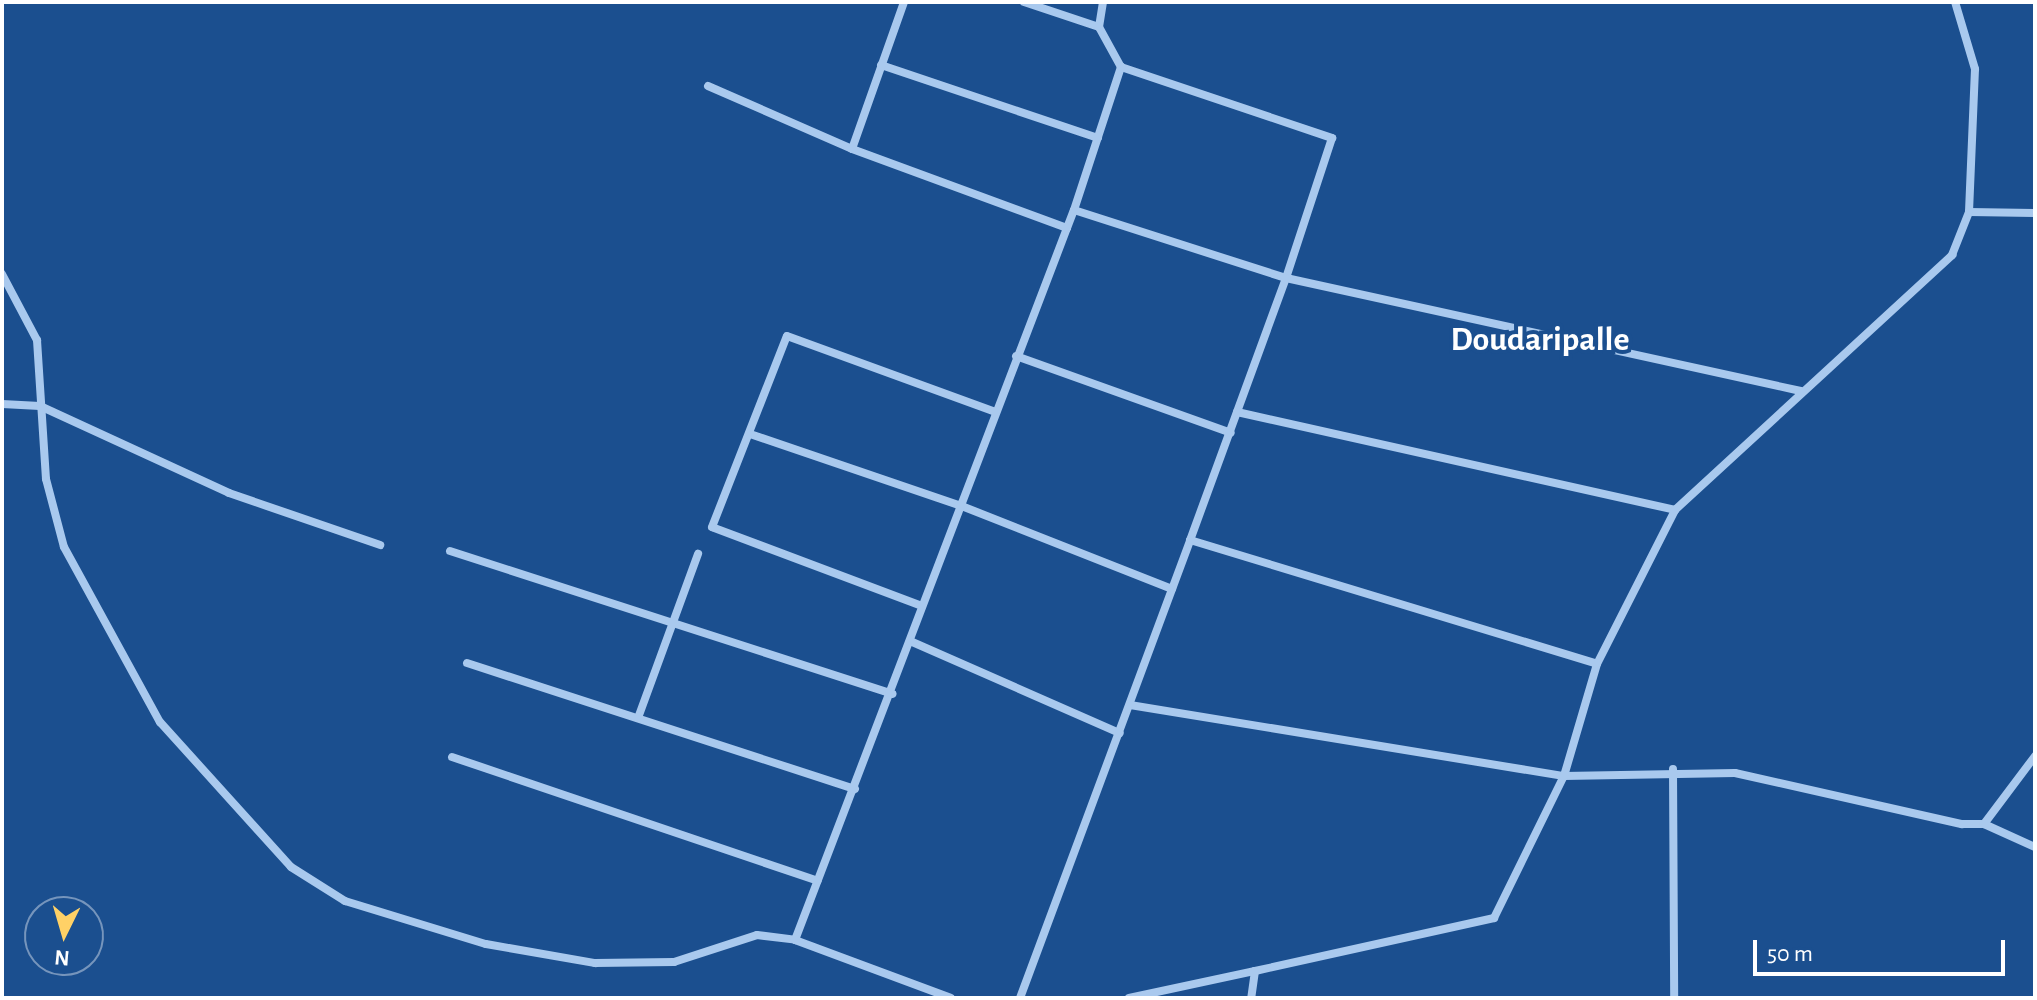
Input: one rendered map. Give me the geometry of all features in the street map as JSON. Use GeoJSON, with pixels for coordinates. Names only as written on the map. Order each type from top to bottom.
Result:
{"type":"FeatureCollection","features":[{"type":"Feature","properties":{"kind":"street"},"geometry":{"type":"LineString","coordinates":[[852,149],[904,2]]}},
{"type":"Feature","properties":{"kind":"street"},"geometry":{"type":"LineString","coordinates":[[1024,2],[1099,27]]}},
{"type":"Feature","properties":{"kind":"street"},"geometry":{"type":"LineString","coordinates":[[1020,998],[1231,433],[1332,138],[1121,67],[1099,27],[1103,2]]}},
{"type":"Feature","properties":{"kind":"street"},"geometry":{"type":"LineString","coordinates":[[1129,998],[1494,918],[1564,776],[1597,664],[1675,510],[1801,391],[1917,294],[1952,255],[1969,212],[1975,69],[1955,2]]}},
{"type":"Feature","properties":{"kind":"street"},"geometry":{"type":"LineString","coordinates":[[881,65],[1098,138]]}},
{"type":"Feature","properties":{"kind":"street"},"geometry":{"type":"LineString","coordinates":[[795,940],[892,694],[959,505],[1074,210],[1121,67]]}},
{"type":"Feature","properties":{"kind":"street"},"geometry":{"type":"LineString","coordinates":[[708,86],[852,149],[1067,228]]}},
{"type":"Feature","properties":{"kind":"street"},"geometry":{"type":"LineString","coordinates":[[1074,210],[1286,278],[1801,391]]}},
{"type":"Feature","properties":{"kind":"street"},"geometry":{"type":"LineString","coordinates":[[1969,212],[2035,213]]}},
{"type":"Feature","properties":{"kind":"street"},"geometry":{"type":"LineString","coordinates":[[2,274],[37,340],[46,479],[60,533],[96,609],[160,722],[291,867],[345,901],[414,926],[595,963],[674,962],[757,935],[795,940],[951,998]]}},
{"type":"Feature","properties":{"kind":"street"},"geometry":{"type":"LineString","coordinates":[[922,606],[712,527],[787,336],[996,412]]}},
{"type":"Feature","properties":{"kind":"street"},"geometry":{"type":"LineString","coordinates":[[1016,356],[1231,433]]}},
{"type":"Feature","properties":{"kind":"street"},"geometry":{"type":"LineString","coordinates":[[2,404],[40,406],[229,493],[380,545]]}},
{"type":"Feature","properties":{"kind":"street"},"geometry":{"type":"LineString","coordinates":[[1237,412],[1675,510]]}},
{"type":"Feature","properties":{"kind":"street"},"geometry":{"type":"LineString","coordinates":[[750,434],[959,505],[1172,589]]}},
{"type":"Feature","properties":{"kind":"street"},"geometry":{"type":"LineString","coordinates":[[1190,540],[1597,664]]}},
{"type":"Feature","properties":{"kind":"street"},"geometry":{"type":"LineString","coordinates":[[450,551],[892,694]]}},
{"type":"Feature","properties":{"kind":"street"},"geometry":{"type":"LineString","coordinates":[[638,718],[698,554]]}},
{"type":"Feature","properties":{"kind":"street"},"geometry":{"type":"LineString","coordinates":[[910,641],[1120,733]]}},
{"type":"Feature","properties":{"kind":"street"},"geometry":{"type":"LineString","coordinates":[[467,663],[855,789]]}},
{"type":"Feature","properties":{"kind":"street"},"geometry":{"type":"LineString","coordinates":[[1130,705],[1564,776],[1673,769],[1735,773],[1882,811],[1984,824],[2035,847]]}},
{"type":"Feature","properties":{"kind":"street"},"geometry":{"type":"LineString","coordinates":[[1984,824],[2035,756]]}},
{"type":"Feature","properties":{"kind":"street"},"geometry":{"type":"LineString","coordinates":[[452,757],[818,881]]}},
{"type":"Feature","properties":{"kind":"street"},"geometry":{"type":"LineString","coordinates":[[1673,769],[1674,998]]}},
{"type":"Feature","properties":{"kind":"street"},"geometry":{"type":"LineString","coordinates":[[1251,998],[1255,971]]}},
{"type":"Feature","properties":{"kind":"district","name":"Doudaripalle"},"geometry":{"type":"Point","coordinates":[1540,341]}}]}
